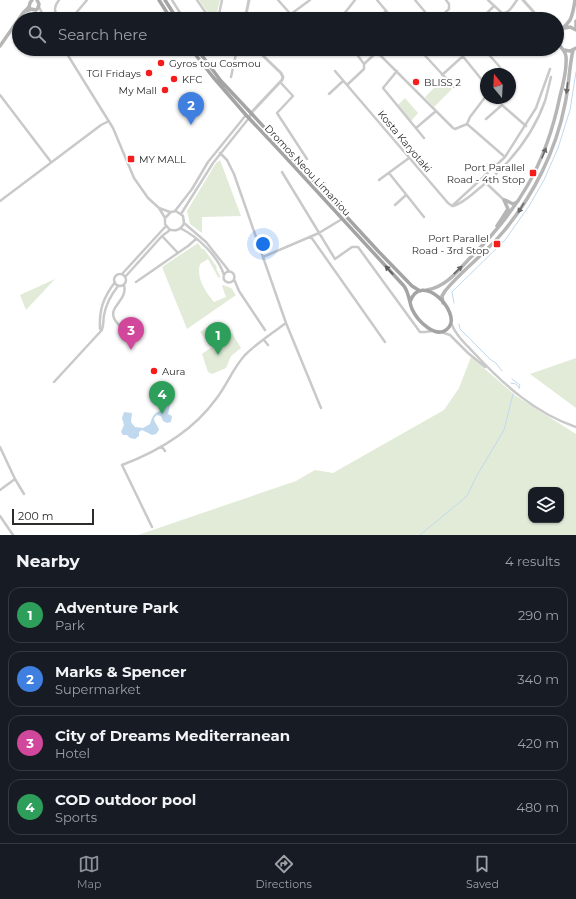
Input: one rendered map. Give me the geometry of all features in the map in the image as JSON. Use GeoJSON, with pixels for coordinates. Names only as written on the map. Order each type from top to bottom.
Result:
{"type":"FeatureCollection","features":[{"type":"Feature","properties":{"kind":"main road"},"geometry":{"type":"LineString","coordinates":[[24,12],[30,8],[30,3],[34,0],[39,4],[39,7],[36,10],[30,8]]}},
{"type":"Feature","properties":{"kind":"main road"},"geometry":{"type":"LineString","coordinates":[[159,0],[167,12]]}},
{"type":"Feature","properties":{"kind":"main road"},"geometry":{"type":"LineString","coordinates":[[165,0],[172,12]]}},
{"type":"Feature","properties":{"kind":"main road"},"geometry":{"type":"LineString","coordinates":[[564,25],[572,15],[575,0]]}},
{"type":"Feature","properties":{"kind":"main road"},"geometry":{"type":"LineString","coordinates":[[576,21],[576,26]]}},
{"type":"Feature","properties":{"kind":"main road"},"geometry":{"type":"LineString","coordinates":[[564,29],[570,27],[576,30]]}},
{"type":"Feature","properties":{"kind":"main road"},"geometry":{"type":"LineString","coordinates":[[0,46],[12,29]]}},
{"type":"Feature","properties":{"kind":"main road"},"geometry":{"type":"LineString","coordinates":[[443,302],[442,296],[445,291],[502,233],[516,215],[536,183],[546,163],[559,128],[575,49],[564,49]]}},
{"type":"Feature","properties":{"kind":"main road"},"geometry":{"type":"LineString","coordinates":[[428,290],[435,294],[443,302],[451,315],[451,323],[448,328],[442,332],[432,330],[420,320],[412,309],[410,302],[414,294],[441,286],[485,244],[520,200],[540,162],[556,117],[566,58],[564,50]]}},
{"type":"Feature","properties":{"kind":"main road","name":"Dromos Neou Limaniou"},"geometry":{"type":"LineString","coordinates":[[197,56],[247,117],[404,286],[407,290],[410,302]]}},
{"type":"Feature","properties":{"kind":"main road","name":"Dromos Neou Limaniou"},"geometry":{"type":"LineString","coordinates":[[203,56],[251,113],[379,252],[412,286],[420,291]]}},
{"type":"Feature","properties":{"kind":"main road"},"geometry":{"type":"LineString","coordinates":[[504,200],[512,204],[520,200]]}},
{"type":"Feature","properties":{"kind":"main road"},"geometry":{"type":"LineString","coordinates":[[485,244],[508,209],[504,200]]}},
{"type":"Feature","properties":{"kind":"street"},"geometry":{"type":"LineString","coordinates":[[56,12],[54,9],[59,0]]}},
{"type":"Feature","properties":{"kind":"street"},"geometry":{"type":"LineString","coordinates":[[77,12],[87,0]]}},
{"type":"Feature","properties":{"kind":"street"},"geometry":{"type":"LineString","coordinates":[[172,0],[180,12]]}},
{"type":"Feature","properties":{"kind":"street"},"geometry":{"type":"LineString","coordinates":[[197,0],[205,12]]}},
{"type":"Feature","properties":{"kind":"street"},"geometry":{"type":"LineString","coordinates":[[219,12],[222,0]]}},
{"type":"Feature","properties":{"kind":"street"},"geometry":{"type":"LineString","coordinates":[[246,12],[249,0]]}},
{"type":"Feature","properties":{"kind":"street"},"geometry":{"type":"LineString","coordinates":[[278,0],[289,12]]}},
{"type":"Feature","properties":{"kind":"street"},"geometry":{"type":"LineString","coordinates":[[294,12],[310,0]]}},
{"type":"Feature","properties":{"kind":"street"},"geometry":{"type":"LineString","coordinates":[[345,12],[354,0]]}},
{"type":"Feature","properties":{"kind":"street"},"geometry":{"type":"LineString","coordinates":[[377,0],[386,11]]}},
{"type":"Feature","properties":{"kind":"street"},"geometry":{"type":"LineString","coordinates":[[415,0],[424,12]]}},
{"type":"Feature","properties":{"kind":"street"},"geometry":{"type":"LineString","coordinates":[[446,0],[449,4],[449,9],[446,12]]}},
{"type":"Feature","properties":{"kind":"street"},"geometry":{"type":"LineString","coordinates":[[488,0],[501,12]]}},
{"type":"Feature","properties":{"kind":"street"},"geometry":{"type":"LineString","coordinates":[[508,12],[517,0]]}},
{"type":"Feature","properties":{"kind":"street"},"geometry":{"type":"LineString","coordinates":[[522,0],[533,12]]}},
{"type":"Feature","properties":{"kind":"street"},"geometry":{"type":"LineString","coordinates":[[488,12],[494,6]]}},
{"type":"Feature","properties":{"kind":"street"},"geometry":{"type":"LineString","coordinates":[[39,7],[41,12]]}},
{"type":"Feature","properties":{"kind":"street"},"geometry":{"type":"LineString","coordinates":[[68,56],[109,121],[134,178],[159,208],[165,218],[166,226],[170,230]]}},
{"type":"Feature","properties":{"kind":"street"},"geometry":{"type":"LineString","coordinates":[[231,77],[235,56]]}},
{"type":"Feature","properties":{"kind":"street"},"geometry":{"type":"LineString","coordinates":[[165,218],[174,211],[192,189],[212,156],[280,83],[283,77],[281,73],[263,56]]}},
{"type":"Feature","properties":{"kind":"street"},"geometry":{"type":"LineString","coordinates":[[358,56],[364,64]]}},
{"type":"Feature","properties":{"kind":"street"},"geometry":{"type":"LineString","coordinates":[[347,85],[364,69],[364,64],[372,56]]}},
{"type":"Feature","properties":{"kind":"street"},"geometry":{"type":"LineString","coordinates":[[383,56],[455,129],[467,124],[470,117],[480,104]]}},
{"type":"Feature","properties":{"kind":"street"},"geometry":{"type":"LineString","coordinates":[[425,56],[454,87]]}},
{"type":"Feature","properties":{"kind":"street"},"geometry":{"type":"LineString","coordinates":[[442,75],[463,56],[480,77]]}},
{"type":"Feature","properties":{"kind":"street"},"geometry":{"type":"LineString","coordinates":[[490,56],[500,68]]}},
{"type":"Feature","properties":{"kind":"street"},"geometry":{"type":"LineString","coordinates":[[452,206],[505,157],[536,108],[550,69]]}},
{"type":"Feature","properties":{"kind":"street","name":"Kosta Karyotaki"},"geometry":{"type":"LineString","coordinates":[[335,71],[448,204],[452,206]]}},
{"type":"Feature","properties":{"kind":"street"},"geometry":{"type":"LineString","coordinates":[[397,71],[383,88],[424,138]]}},
{"type":"Feature","properties":{"kind":"street"},"geometry":{"type":"LineString","coordinates":[[452,206],[462,203],[486,183],[502,169],[519,149],[535,123],[545,102],[551,77]]}},
{"type":"Feature","properties":{"kind":"street"},"geometry":{"type":"LineString","coordinates":[[329,94],[343,81]]}},
{"type":"Feature","properties":{"kind":"street"},"geometry":{"type":"LineString","coordinates":[[280,83],[293,96],[277,113],[307,159]]}},
{"type":"Feature","properties":{"kind":"street"},"geometry":{"type":"LineString","coordinates":[[0,95],[51,162]]}},
{"type":"Feature","properties":{"kind":"street"},"geometry":{"type":"LineString","coordinates":[[486,119],[502,105],[526,126]]}},
{"type":"Feature","properties":{"kind":"street"},"geometry":{"type":"LineString","coordinates":[[536,108],[541,110]]}},
{"type":"Feature","properties":{"kind":"street"},"geometry":{"type":"LineString","coordinates":[[416,128],[436,110]]}},
{"type":"Feature","properties":{"kind":"street"},"geometry":{"type":"LineString","coordinates":[[181,214],[207,172],[247,117]]}},
{"type":"Feature","properties":{"kind":"street"},"geometry":{"type":"LineString","coordinates":[[0,201],[100,126],[109,121]]}},
{"type":"Feature","properties":{"kind":"street"},"geometry":{"type":"LineString","coordinates":[[467,124],[505,157]]}},
{"type":"Feature","properties":{"kind":"street"},"geometry":{"type":"LineString","coordinates":[[220,153],[227,160],[234,174],[286,323],[321,408]]}},
{"type":"Feature","properties":{"kind":"street"},"geometry":{"type":"LineString","coordinates":[[379,180],[409,158]]}},
{"type":"Feature","properties":{"kind":"street"},"geometry":{"type":"LineString","coordinates":[[282,172],[335,259],[352,247],[358,247],[420,330],[425,332],[432,330]]}},
{"type":"Feature","properties":{"kind":"street"},"geometry":{"type":"LineString","coordinates":[[389,173],[424,217]]}},
{"type":"Feature","properties":{"kind":"street"},"geometry":{"type":"LineString","coordinates":[[486,183],[504,200]]}},
{"type":"Feature","properties":{"kind":"street"},"geometry":{"type":"LineString","coordinates":[[395,205],[406,195]]}},
{"type":"Feature","properties":{"kind":"street"},"geometry":{"type":"LineString","coordinates":[[159,208],[171,212]]}},
{"type":"Feature","properties":{"kind":"street"},"geometry":{"type":"LineString","coordinates":[[120,326],[114,318],[113,312],[126,290],[124,284],[126,280],[125,277],[162,236],[170,230],[180,228],[184,223],[184,217],[174,211]]}},
{"type":"Feature","properties":{"kind":"street"},"geometry":{"type":"LineString","coordinates":[[263,258],[311,237],[342,219]]}},
{"type":"Feature","properties":{"kind":"street"},"geometry":{"type":"LineString","coordinates":[[184,223],[206,242],[229,271],[234,274],[234,279],[239,291],[265,330]]}},
{"type":"Feature","properties":{"kind":"street"},"geometry":{"type":"LineString","coordinates":[[102,330],[100,329],[100,316],[103,303],[105,297],[115,282],[114,280],[116,276],[122,274],[166,226]]}},
{"type":"Feature","properties":{"kind":"street"},"geometry":{"type":"LineString","coordinates":[[180,228],[196,239],[212,255],[222,270],[224,280],[229,282],[239,291]]}},
{"type":"Feature","properties":{"kind":"street"},"geometry":{"type":"LineString","coordinates":[[162,236],[178,253]]}},
{"type":"Feature","properties":{"kind":"street"},"geometry":{"type":"LineString","coordinates":[[311,237],[386,342]]}},
{"type":"Feature","properties":{"kind":"street"},"geometry":{"type":"LineString","coordinates":[[136,282],[196,239]]}},
{"type":"Feature","properties":{"kind":"street"},"geometry":{"type":"LineString","coordinates":[[224,275],[229,271]]}},
{"type":"Feature","properties":{"kind":"street"},"geometry":{"type":"LineString","coordinates":[[122,274],[125,277]]}},
{"type":"Feature","properties":{"kind":"street"},"geometry":{"type":"LineString","coordinates":[[229,282],[234,279]]}},
{"type":"Feature","properties":{"kind":"street"},"geometry":{"type":"LineString","coordinates":[[115,282],[118,286]]}},
{"type":"Feature","properties":{"kind":"street"},"geometry":{"type":"LineString","coordinates":[[54,382],[103,329],[104,316],[110,297],[118,286],[124,284]]}},
{"type":"Feature","properties":{"kind":"street"},"geometry":{"type":"LineString","coordinates":[[420,320],[420,330]]}},
{"type":"Feature","properties":{"kind":"street"},"geometry":{"type":"LineString","coordinates":[[152,527],[122,465],[162,447],[183,433],[214,403],[233,371],[245,356],[286,323]]}},
{"type":"Feature","properties":{"kind":"street"},"geometry":{"type":"LineString","coordinates":[[451,323],[458,336],[492,372]]}},
{"type":"Feature","properties":{"kind":"street"},"geometry":{"type":"LineString","coordinates":[[442,332],[450,335],[468,353],[530,404],[549,416],[576,427]]}},
{"type":"Feature","properties":{"kind":"street"},"geometry":{"type":"LineString","coordinates":[[264,340],[268,345]]}},
{"type":"Feature","properties":{"kind":"street"},"geometry":{"type":"LineString","coordinates":[[0,447],[15,480],[24,494]]}},
{"type":"Feature","properties":{"kind":"street"},"geometry":{"type":"LineString","coordinates":[[162,447],[165,451]]}},
{"type":"Feature","properties":{"kind":"street"},"geometry":{"type":"LineString","coordinates":[[0,490],[15,480]]}},
{"type":"Feature","properties":{"kind":"street"},"geometry":{"type":"LineString","coordinates":[[0,516],[13,535]]}},
{"type":"Feature","properties":{"kind":"green space"},"geometry":{"type":"Polygon","coordinates":[[[199,0],[220,0],[217,12],[207,12],[199,0]]]}},
{"type":"Feature","properties":{"kind":"green space"},"geometry":{"type":"Polygon","coordinates":[[[443,79],[452,89],[434,107],[425,97],[443,79]]]}},
{"type":"Feature","properties":{"kind":"green space"},"geometry":{"type":"Polygon","coordinates":[[[405,98],[418,113],[411,121],[397,106],[405,98]]]}},
{"type":"Feature","properties":{"kind":"green space"},"geometry":{"type":"Polygon","coordinates":[[[220,160],[241,216],[202,217],[202,233],[190,224],[187,211],[216,163],[220,160]]]}},
{"type":"Feature","properties":{"kind":"green space"},"geometry":{"type":"Polygon","coordinates":[[[198,243],[217,267],[216,268],[220,276],[220,278],[218,277],[208,259],[200,264],[200,279],[211,298],[214,302],[226,297],[222,286],[223,285],[231,288],[236,295],[187,329],[162,267],[198,243]]]}},
{"type":"Feature","properties":{"kind":"green space"},"geometry":{"type":"Polygon","coordinates":[[[55,279],[26,310],[20,295],[55,279]]]}},
{"type":"Feature","properties":{"kind":"green space"},"geometry":{"type":"Polygon","coordinates":[[[213,323],[222,335],[209,344],[200,332],[213,323]]]}},
{"type":"Feature","properties":{"kind":"green space"},"geometry":{"type":"Polygon","coordinates":[[[232,333],[241,348],[231,356],[226,368],[212,374],[208,372],[202,354],[232,333]]]}},
{"type":"Feature","properties":{"kind":"green space"},"geometry":{"type":"Polygon","coordinates":[[[471,357],[516,396],[576,434],[576,535],[138,535],[296,481],[315,470],[333,473],[444,410],[459,388],[471,357]]]}},
{"type":"Feature","properties":{"kind":"green space"},"geometry":{"type":"Polygon","coordinates":[[[576,358],[576,408],[530,374],[576,358]]]}},
{"type":"Feature","properties":{"kind":"water"},"geometry":{"type":"Polygon","coordinates":[[[156,389],[162,392],[163,396],[168,397],[171,401],[168,414],[172,416],[171,422],[167,423],[163,421],[161,416],[157,415],[154,418],[159,430],[156,434],[152,435],[142,430],[139,432],[139,436],[135,439],[130,438],[127,435],[123,435],[121,432],[124,425],[122,418],[124,412],[132,413],[131,422],[135,427],[143,428],[150,424],[154,414],[160,411],[162,407],[160,403],[154,401],[150,402],[156,389]]]}},
{"type":"Feature","properties":{"kind":"waterway"},"geometry":{"type":"LineString","coordinates":[[454,303],[452,292],[505,240],[529,206],[544,180],[558,148],[570,110],[576,72]]}},
{"type":"Feature","properties":{"kind":"waterway"},"geometry":{"type":"LineString","coordinates":[[459,324],[460,329],[491,360],[496,363],[502,371]]}},
{"type":"Feature","properties":{"kind":"waterway"},"geometry":{"type":"LineString","coordinates":[[512,379],[520,385],[519,388]]}},
{"type":"Feature","properties":{"kind":"waterway"},"geometry":{"type":"LineString","coordinates":[[511,383],[516,384],[519,388]]}},
{"type":"Feature","properties":{"kind":"waterway"},"geometry":{"type":"LineString","coordinates":[[420,535],[467,496],[476,477],[504,430],[513,394]]}},
{"type":"Feature","properties":{"kind":"place","name":"Gyros tou Cosmou"},"geometry":{"type":"Point","coordinates":[161,63]}},
{"type":"Feature","properties":{"kind":"place","name":"TGI Fridays"},"geometry":{"type":"Point","coordinates":[149,73]}},
{"type":"Feature","properties":{"kind":"place","name":"KFC"},"geometry":{"type":"Point","coordinates":[174,79]}},
{"type":"Feature","properties":{"kind":"place","name":"BLISS 2"},"geometry":{"type":"Point","coordinates":[416,82]}},
{"type":"Feature","properties":{"kind":"place","name":"My Mall"},"geometry":{"type":"Point","coordinates":[165,90]}},
{"type":"Feature","properties":{"kind":"place","name":"Marks & Spencer"},"geometry":{"type":"Point","coordinates":[191,125]}},
{"type":"Feature","properties":{"kind":"place","name":"MY MALL"},"geometry":{"type":"Point","coordinates":[131,159]}},
{"type":"Feature","properties":{"kind":"place","name":"Port Parallel Road - 4th Stop"},"geometry":{"type":"Point","coordinates":[533,173]}},
{"type":"Feature","properties":{"kind":"place","name":"Port Parallel Road - 3rd Stop"},"geometry":{"type":"Point","coordinates":[497,244]}},
{"type":"Feature","properties":{"kind":"place","name":"City of Dreams Mediterranean"},"geometry":{"type":"Point","coordinates":[131,350]}},
{"type":"Feature","properties":{"kind":"place","name":"Adventure Park"},"geometry":{"type":"Point","coordinates":[218,355]}},
{"type":"Feature","properties":{"kind":"place","name":"Aura"},"geometry":{"type":"Point","coordinates":[154,371]}},
{"type":"Feature","properties":{"kind":"place","name":"COD outdoor pool"},"geometry":{"type":"Point","coordinates":[162,414]}}]}
